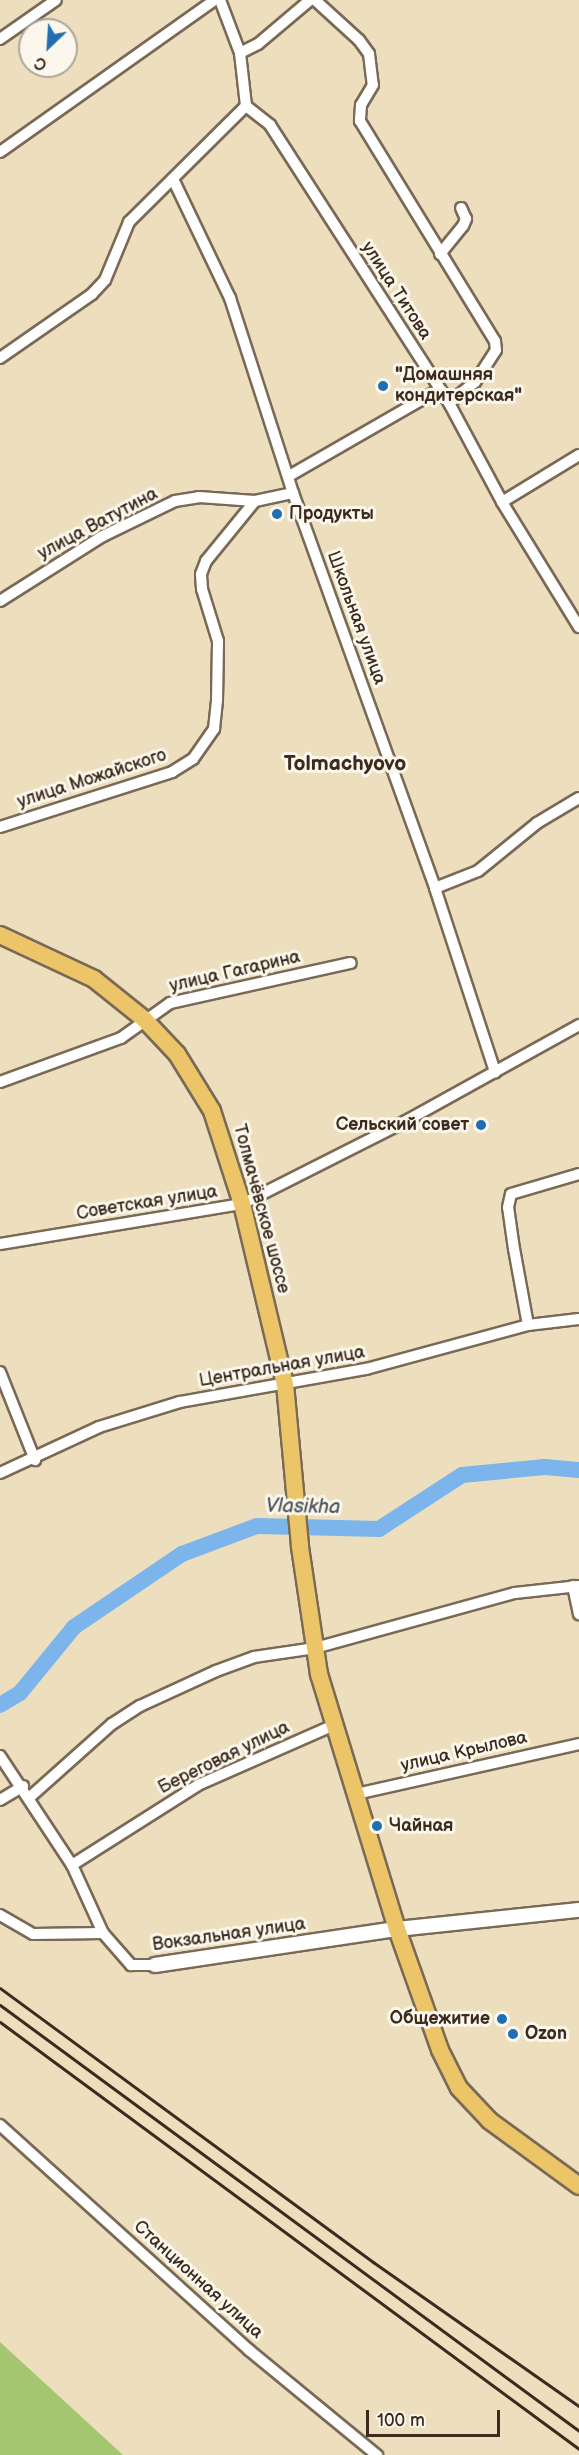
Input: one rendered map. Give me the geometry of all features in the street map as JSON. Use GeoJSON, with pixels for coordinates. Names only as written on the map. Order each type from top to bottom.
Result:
{"type":"FeatureCollection","features":[{"type":"Feature","properties":{"kind":"main road","name":"Толмачёвское шоссе"},"geometry":{"type":"LineString","coordinates":[[0,935],[94,979],[144,1019],[177,1054],[212,1111],[242,1204],[285,1384],[300,1547],[315,1648],[334,1725],[397,1929],[440,2050],[459,2088],[490,2121],[579,2186]]}},
{"type":"Feature","properties":{"kind":"street"},"geometry":{"type":"LineString","coordinates":[[0,39],[56,0]]}},
{"type":"Feature","properties":{"kind":"street"},"geometry":{"type":"LineString","coordinates":[[0,152],[214,0]]}},
{"type":"Feature","properties":{"kind":"street"},"geometry":{"type":"LineString","coordinates":[[0,358],[92,294],[105,280],[129,222],[246,106],[240,53],[220,0]]}},
{"type":"Feature","properties":{"kind":"street"},"geometry":{"type":"LineString","coordinates":[[240,53],[258,44],[310,0]]}},
{"type":"Feature","properties":{"kind":"street"},"geometry":{"type":"LineString","coordinates":[[315,0],[359,40],[369,54],[373,86],[361,105],[360,121],[495,341],[496,350],[475,382],[449,403]]}},
{"type":"Feature","properties":{"kind":"street","name":"улица Титова"},"geometry":{"type":"LineString","coordinates":[[246,106],[270,125],[449,403],[502,502],[579,627]]}},
{"type":"Feature","properties":{"kind":"street","name":"Школьная улица"},"geometry":{"type":"LineString","coordinates":[[173,179],[230,298],[293,493],[435,888],[495,1072]]}},
{"type":"Feature","properties":{"kind":"street"},"geometry":{"type":"LineString","coordinates":[[440,254],[463,226],[466,219],[461,208]]}},
{"type":"Feature","properties":{"kind":"street"},"geometry":{"type":"LineString","coordinates":[[289,476],[440,389]]}},
{"type":"Feature","properties":{"kind":"street"},"geometry":{"type":"LineString","coordinates":[[502,502],[579,456]]}},
{"type":"Feature","properties":{"kind":"street","name":"улица Ватутина"},"geometry":{"type":"LineString","coordinates":[[0,601],[102,536],[175,501],[199,497],[255,501],[293,493]]}},
{"type":"Feature","properties":{"kind":"street","name":"улица Можайского"},"geometry":{"type":"LineString","coordinates":[[0,827],[172,772],[193,759],[214,729],[217,700],[218,642],[201,574],[220,540],[255,501]]}},
{"type":"Feature","properties":{"kind":"street"},"geometry":{"type":"LineString","coordinates":[[435,888],[478,871],[537,823],[579,798]]}},
{"type":"Feature","properties":{"kind":"street","name":"улица Гагарина"},"geometry":{"type":"LineString","coordinates":[[0,1082],[121,1038],[144,1019],[170,1003],[227,987],[351,963]]}},
{"type":"Feature","properties":{"kind":"street","name":"Советская улица"},"geometry":{"type":"LineString","coordinates":[[0,1244],[242,1204],[495,1072],[579,1025]]}},
{"type":"Feature","properties":{"kind":"street"},"geometry":{"type":"LineString","coordinates":[[528,1325],[508,1207],[511,1194],[579,1174]]}},
{"type":"Feature","properties":{"kind":"street","name":"Центральная улица"},"geometry":{"type":"LineString","coordinates":[[0,1473],[34,1460],[99,1428],[170,1406],[366,1369],[528,1325],[579,1318]]}},
{"type":"Feature","properties":{"kind":"street"},"geometry":{"type":"LineString","coordinates":[[0,1372],[34,1460]]}},
{"type":"Feature","properties":{"kind":"street"},"geometry":{"type":"LineString","coordinates":[[30,1797],[91,1741],[140,1706],[254,1657],[315,1648],[504,1595],[576,1586],[579,1614]]}},
{"type":"Feature","properties":{"kind":"street","name":"Береговая улица"},"geometry":{"type":"LineString","coordinates":[[72,1865],[198,1785],[334,1725]]}},
{"type":"Feature","properties":{"kind":"street","name":"улица Крылова"},"geometry":{"type":"LineString","coordinates":[[356,1794],[579,1744]]}},
{"type":"Feature","properties":{"kind":"street","name":"Вокзальная улица"},"geometry":{"type":"LineString","coordinates":[[0,1756],[23,1786],[72,1865],[103,1933],[131,1965],[155,1965],[397,1929],[579,1910]]}},
{"type":"Feature","properties":{"kind":"street"},"geometry":{"type":"LineString","coordinates":[[0,1800],[23,1786]]}},
{"type":"Feature","properties":{"kind":"street"},"geometry":{"type":"LineString","coordinates":[[0,1915],[33,1934],[103,1933]]}},
{"type":"Feature","properties":{"kind":"street","name":"Станционная улица"},"geometry":{"type":"LineString","coordinates":[[0,2125],[249,2350],[377,2455]]}},
{"type":"Feature","properties":{"kind":"green space"},"geometry":{"type":"Polygon","coordinates":[[[0,2342],[123,2455],[0,2455],[0,2342]]]}},
{"type":"Feature","properties":{"kind":"waterway","name":"Vlasikha"},"geometry":{"type":"LineString","coordinates":[[0,1705],[20,1693],[74,1627],[182,1554],[257,1526],[379,1529],[462,1475],[545,1467],[579,1470]]}},
{"type":"Feature","properties":{"kind":"railway"},"geometry":{"type":"LineString","coordinates":[[0,1988],[373,2262],[579,2406]]}},
{"type":"Feature","properties":{"kind":"railway"},"geometry":{"type":"LineString","coordinates":[[0,2005],[579,2431]]}},
{"type":"Feature","properties":{"kind":"railway"},"geometry":{"type":"LineString","coordinates":[[0,2022],[579,2449]]}},
{"type":"Feature","properties":{"kind":"place","name":"\"Домашняя кондитерская\""},"geometry":{"type":"Point","coordinates":[383,386]}},
{"type":"Feature","properties":{"kind":"place","name":"Продукты"},"geometry":{"type":"Point","coordinates":[277,514]}},
{"type":"Feature","properties":{"kind":"place","name":"Сельский совет"},"geometry":{"type":"Point","coordinates":[481,1125]}},
{"type":"Feature","properties":{"kind":"place","name":"Чайная"},"geometry":{"type":"Point","coordinates":[377,1826]}},
{"type":"Feature","properties":{"kind":"place","name":"Общежитие"},"geometry":{"type":"Point","coordinates":[502,2019]}},
{"type":"Feature","properties":{"kind":"place","name":"Ozon"},"geometry":{"type":"Point","coordinates":[513,2034]}},
{"type":"Feature","properties":{"kind":"district","name":"Tolmachyovo"},"geometry":{"type":"Point","coordinates":[345,764]}}]}
